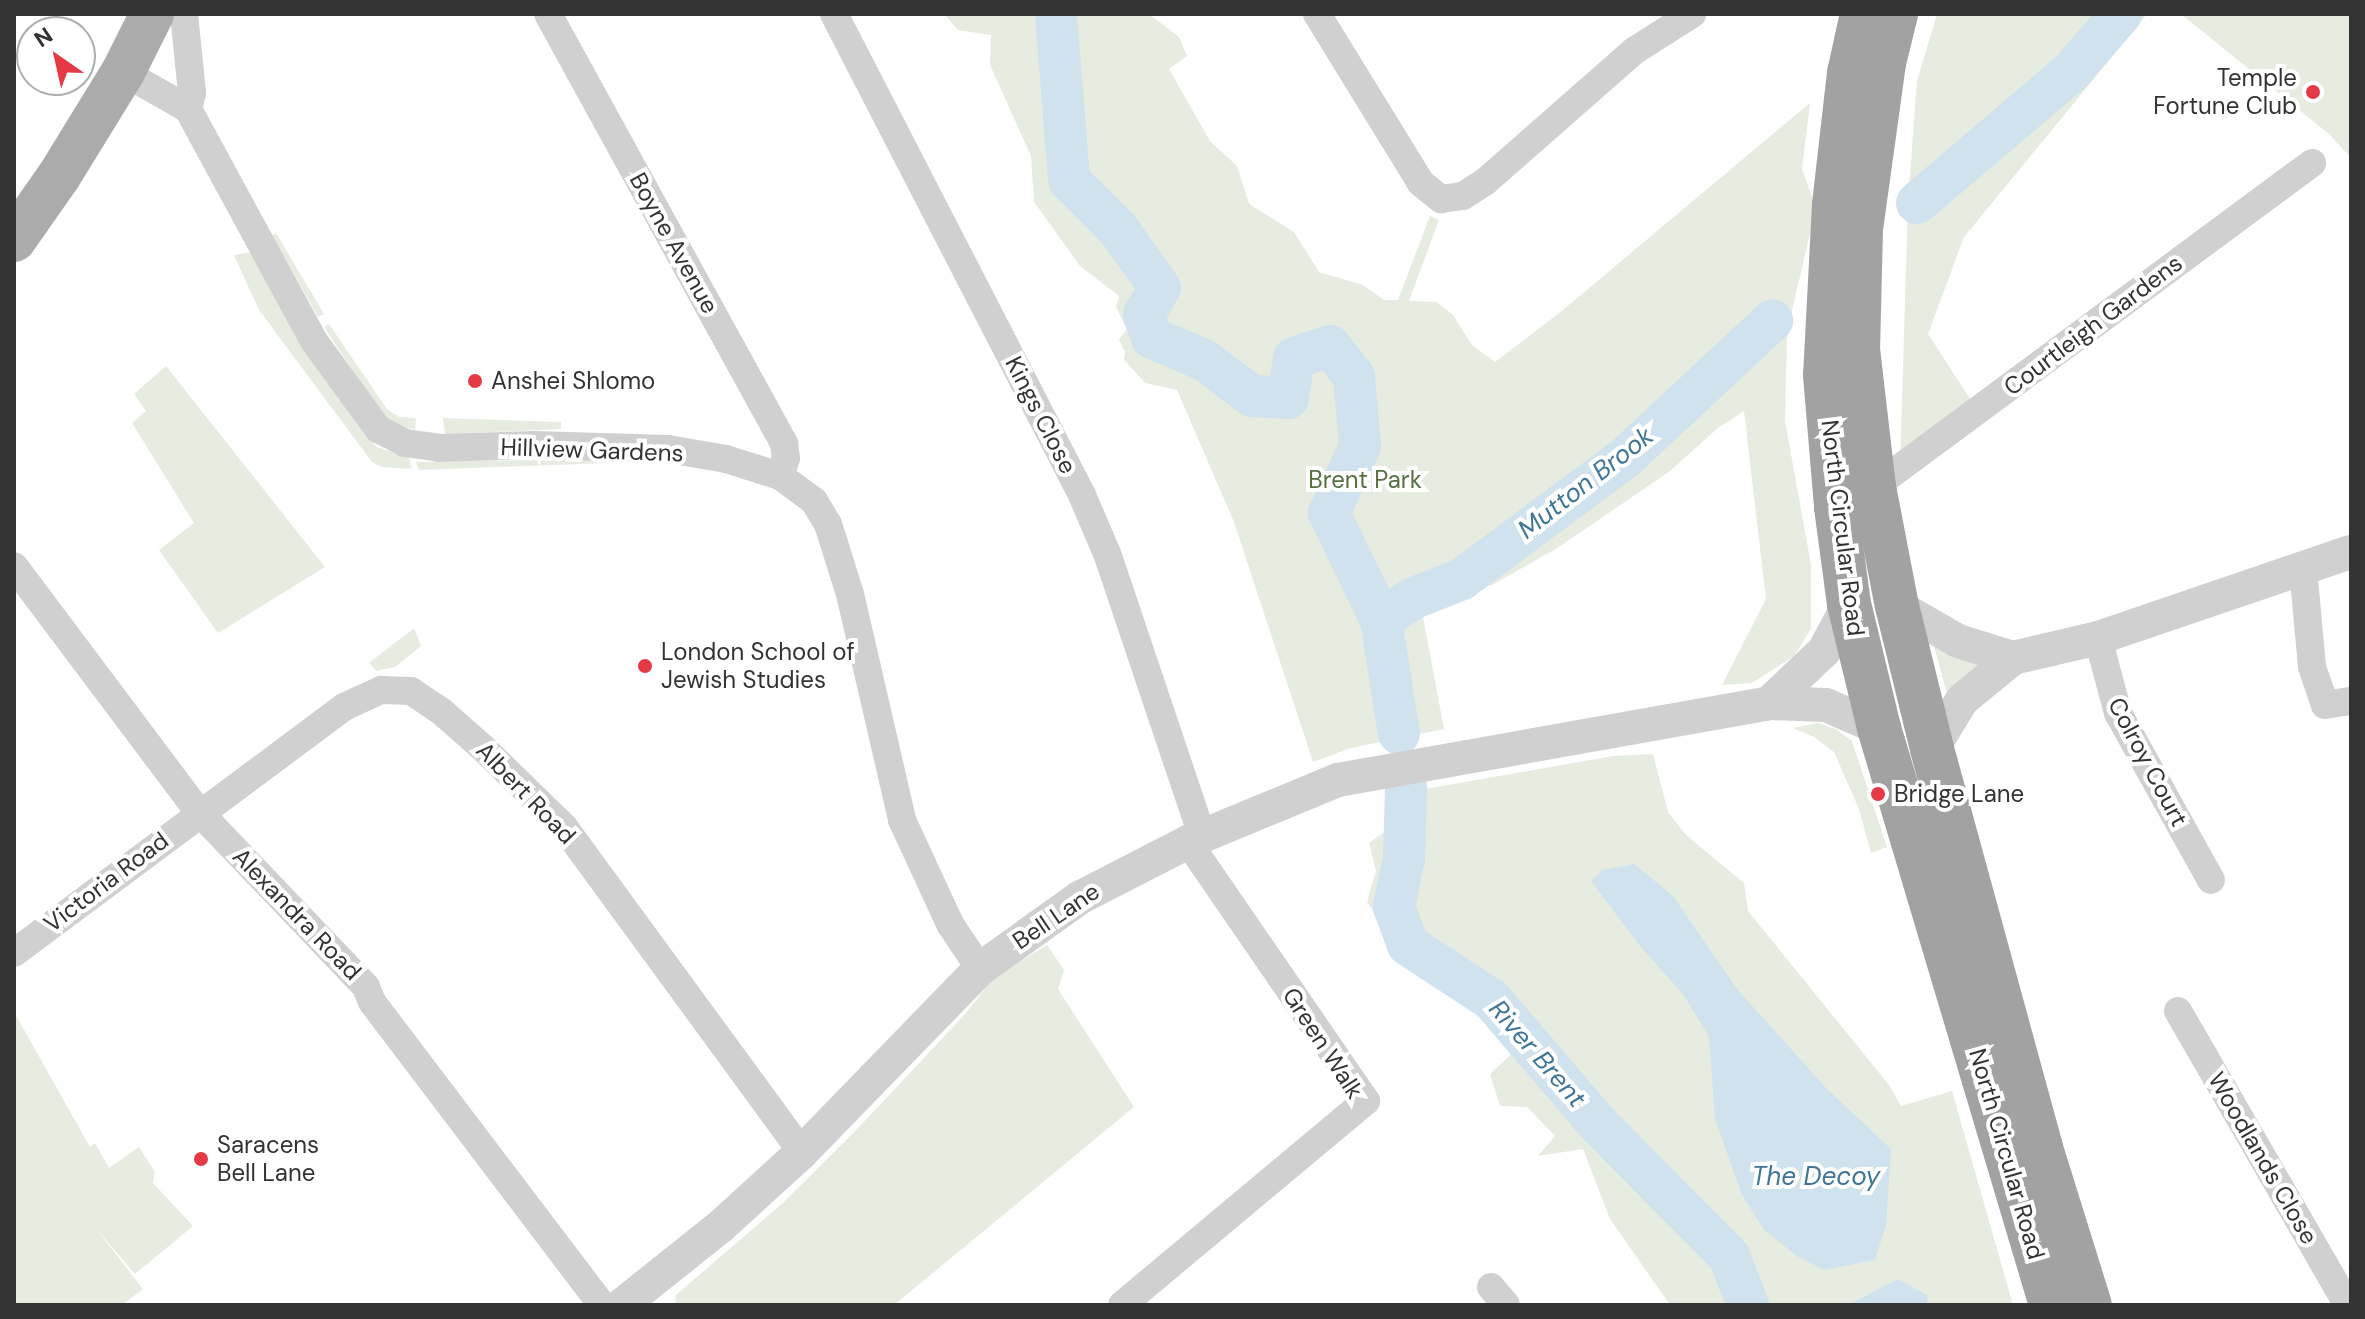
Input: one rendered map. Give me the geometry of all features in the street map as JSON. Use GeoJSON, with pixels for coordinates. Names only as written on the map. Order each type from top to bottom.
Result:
{"type":"FeatureCollection","features":[{"type":"Feature","properties":{"kind":"highway","name":"North Circular Road"},"geometry":{"type":"LineString","coordinates":[[1862,14],[1849,73],[1834,205],[1825,375],[1836,507],[1849,604],[1879,728],[2051,1305]]}},
{"type":"Feature","properties":{"kind":"highway","name":"North Circular Road"},"geometry":{"type":"LineString","coordinates":[[1896,14],[1884,63],[1861,229],[1858,349],[1874,487],[1897,606],[1932,749],[2041,1148],[2090,1305]]}},
{"type":"Feature","properties":{"kind":"main road"},"geometry":{"type":"LineString","coordinates":[[14,240],[59,176],[123,72],[152,14]]}},
{"type":"Feature","properties":{"kind":"street"},"geometry":{"type":"LineString","coordinates":[[123,72],[188,109],[192,93],[184,14]]}},
{"type":"Feature","properties":{"kind":"street","name":"Boyne Avenue"},"geometry":{"type":"LineString","coordinates":[[548,14],[784,444],[786,458],[780,476]]}},
{"type":"Feature","properties":{"kind":"street","name":"Kings Close"},"geometry":{"type":"LineString","coordinates":[[834,14],[1082,495],[1108,556],[1195,839]]}},
{"type":"Feature","properties":{"kind":"street"},"geometry":{"type":"LineString","coordinates":[[1317,14],[1415,173],[1441,199],[1463,196],[1486,181],[1634,51],[1692,14]]}},
{"type":"Feature","properties":{"kind":"street","name":"Hillview Gardens"},"geometry":{"type":"LineString","coordinates":[[188,109],[314,341],[367,417],[391,437],[418,446],[439,448],[535,445],[668,449],[726,459],[780,476],[814,501],[828,524],[850,594],[902,820],[950,924],[980,969]]}},
{"type":"Feature","properties":{"kind":"street","name":"Courtleigh Gardens"},"geometry":{"type":"LineString","coordinates":[[1874,487],[2312,163]]}},
{"type":"Feature","properties":{"kind":"street"},"geometry":{"type":"LineString","coordinates":[[1932,749],[1962,700],[2013,658],[2098,638],[2351,552]]}},
{"type":"Feature","properties":{"kind":"street","name":"Alexandra Road"},"geometry":{"type":"LineString","coordinates":[[14,566],[199,812],[366,987],[372,1002],[602,1305]]}},
{"type":"Feature","properties":{"kind":"street"},"geometry":{"type":"LineString","coordinates":[[2303,568],[2312,667],[2325,705],[2351,701]]}},
{"type":"Feature","properties":{"kind":"street"},"geometry":{"type":"LineString","coordinates":[[1769,703],[1824,651],[1849,604]]}},
{"type":"Feature","properties":{"kind":"street"},"geometry":{"type":"LineString","coordinates":[[1897,606],[1958,641],[2013,658]]}},
{"type":"Feature","properties":{"kind":"street","name":"Colroy Court"},"geometry":{"type":"LineString","coordinates":[[2098,638],[2118,713],[2211,880]]}},
{"type":"Feature","properties":{"kind":"street","name":"Albert Road"},"geometry":{"type":"LineString","coordinates":[[199,812],[364,695],[395,688],[411,691],[442,712],[564,827],[802,1152]]}},
{"type":"Feature","properties":{"kind":"street"},"geometry":{"type":"LineString","coordinates":[[1769,703],[1826,705],[1879,728]]}},
{"type":"Feature","properties":{"kind":"street","name":"Bell Lane"},"geometry":{"type":"LineString","coordinates":[[622,1305],[721,1226],[802,1152],[980,969],[1079,898],[1195,839],[1338,780],[1769,703]]}},
{"type":"Feature","properties":{"kind":"street","name":"Victoria Road"},"geometry":{"type":"LineString","coordinates":[[14,953],[199,812]]}},
{"type":"Feature","properties":{"kind":"street","name":"Green Walk"},"geometry":{"type":"LineString","coordinates":[[1122,1305],[1366,1101],[1195,839]]}},
{"type":"Feature","properties":{"kind":"street","name":"Woodlands Close"},"geometry":{"type":"LineString","coordinates":[[2178,1011],[2348,1305]]}},
{"type":"Feature","properties":{"kind":"green space","name":"Brent Park"},"geometry":{"type":"Polygon","coordinates":[[[944,14],[1149,14],[1179,37],[1187,56],[1169,69],[1210,141],[1237,166],[1249,204],[1294,232],[1319,272],[1363,285],[1384,300],[1398,300],[1430,216],[1439,220],[1409,301],[1437,302],[1453,315],[1472,345],[1495,362],[1558,314],[1810,103],[1802,169],[1816,208],[1787,332],[1785,421],[1811,565],[1811,629],[1794,656],[1752,683],[1722,685],[1766,599],[1744,411],[1718,428],[1670,471],[1559,547],[1492,585],[1421,606],[1444,729],[1351,748],[1313,762],[1234,522],[1177,390],[1145,383],[1124,360],[1125,352],[1119,339],[1127,329],[1116,307],[1119,296],[1080,266],[1034,202],[1031,156],[990,65],[991,35],[958,30],[944,14]]]}},
{"type":"Feature","properties":{"kind":"green space"},"geometry":{"type":"Polygon","coordinates":[[[1937,14],[2147,14],[1964,237],[1928,334],[1978,411],[1900,468],[1908,202],[1917,81],[1937,14]]]}},
{"type":"Feature","properties":{"kind":"green space","name":"Temple Fortune Club"},"geometry":{"type":"Polygon","coordinates":[[[2181,14],[2351,14],[2351,158],[2329,134],[2181,14]]]}},
{"type":"Feature","properties":{"kind":"green space"},"geometry":{"type":"Polygon","coordinates":[[[276,233],[324,314],[318,317],[272,235],[276,233]]]}},
{"type":"Feature","properties":{"kind":"green space"},"geometry":{"type":"Polygon","coordinates":[[[251,252],[304,349],[365,436],[377,447],[409,458],[412,469],[382,467],[372,462],[259,310],[234,255],[251,252]]]}},
{"type":"Feature","properties":{"kind":"green space"},"geometry":{"type":"Polygon","coordinates":[[[329,324],[387,409],[399,417],[416,418],[415,430],[395,424],[381,413],[324,327],[329,324]]]}},
{"type":"Feature","properties":{"kind":"green space"},"geometry":{"type":"Polygon","coordinates":[[[166,366],[325,567],[218,633],[159,550],[194,523],[132,423],[146,411],[134,394],[166,366]]]}},
{"type":"Feature","properties":{"kind":"green space"},"geometry":{"type":"Polygon","coordinates":[[[443,418],[561,422],[561,429],[445,434],[443,418]]]}},
{"type":"Feature","properties":{"kind":"green space"},"geometry":{"type":"Polygon","coordinates":[[[613,459],[607,463],[419,470],[416,462],[613,459]]]}},
{"type":"Feature","properties":{"kind":"green space"},"geometry":{"type":"Polygon","coordinates":[[[414,628],[421,646],[395,667],[376,671],[369,663],[414,628]]]}},
{"type":"Feature","properties":{"kind":"green space"},"geometry":{"type":"Polygon","coordinates":[[[1932,639],[1986,660],[1950,704],[1932,639]]]}},
{"type":"Feature","properties":{"kind":"green space"},"geometry":{"type":"Polygon","coordinates":[[[1818,723],[1836,729],[1852,741],[1887,847],[1871,853],[1859,809],[1834,752],[1814,737],[1793,728],[1818,723]]]}},
{"type":"Feature","properties":{"kind":"green space"},"geometry":{"type":"Polygon","coordinates":[[[1653,754],[1668,812],[1686,835],[1744,883],[1748,911],[1889,1085],[1901,1106],[1952,1091],[2013,1305],[1670,1305],[1610,1219],[1583,1149],[1538,1156],[1555,1136],[1527,1107],[1500,1106],[1490,1074],[1517,1049],[1493,1011],[1397,948],[1367,902],[1376,871],[1369,843],[1391,827],[1386,796],[1613,756],[1653,754]]]}},
{"type":"Feature","properties":{"kind":"green space"},"geometry":{"type":"Polygon","coordinates":[[[1047,945],[1064,970],[1058,989],[1134,1107],[894,1305],[675,1305],[676,1295],[784,1202],[860,1126],[966,1013],[993,978],[1047,945]]]}},
{"type":"Feature","properties":{"kind":"green space"},"geometry":{"type":"Polygon","coordinates":[[[14,1012],[90,1147],[95,1143],[109,1168],[139,1147],[155,1172],[153,1183],[193,1226],[135,1274],[94,1226],[143,1289],[122,1305],[14,1305],[14,1012]]]}},
{"type":"Feature","properties":{"kind":"water","name":"The Decoy"},"geometry":{"type":"Polygon","coordinates":[[[1634,864],[1673,896],[1737,989],[1826,1088],[1891,1149],[1886,1225],[1875,1260],[1824,1270],[1797,1256],[1764,1230],[1742,1195],[1715,1119],[1709,1037],[1683,994],[1640,946],[1591,881],[1603,870],[1634,864]]]}},
{"type":"Feature","properties":{"kind":"water"},"geometry":{"type":"Polygon","coordinates":[[[1898,1279],[1927,1295],[1928,1305],[1848,1305],[1898,1279]]]}},
{"type":"Feature","properties":{"kind":"waterway"},"geometry":{"type":"LineString","coordinates":[[1056,14],[1069,180],[1118,229],[1160,288],[1144,315],[1152,338],[1204,360],[1252,396],[1288,398],[1294,358],[1330,346],[1354,377],[1360,446],[1329,513],[1381,620],[1399,734]]}},
{"type":"Feature","properties":{"kind":"waterway","name":"Mutton Brook"},"geometry":{"type":"LineString","coordinates":[[1917,203],[2070,73],[2121,14]]}},
{"type":"Feature","properties":{"kind":"waterway","name":"Mutton Brook"},"geometry":{"type":"LineString","coordinates":[[1381,620],[1414,598],[1462,579],[1626,457],[1772,321]]}},
{"type":"Feature","properties":{"kind":"waterway","name":"River Brent"},"geometry":{"type":"LineString","coordinates":[[1406,787],[1404,858],[1394,907],[1408,945],[1492,1000],[1598,1124],[1729,1256],[1748,1305]]}},
{"type":"Feature","properties":{"kind":"place","name":"Temple Fortune Club"},"geometry":{"type":"Point","coordinates":[2313,92]}},
{"type":"Feature","properties":{"kind":"place","name":"Anshei Shlomo"},"geometry":{"type":"Point","coordinates":[475,381]}},
{"type":"Feature","properties":{"kind":"place","name":"London School of Jewish Studies"},"geometry":{"type":"Point","coordinates":[645,666]}},
{"type":"Feature","properties":{"kind":"place","name":"Bridge Lane"},"geometry":{"type":"Point","coordinates":[1878,794]}},
{"type":"Feature","properties":{"kind":"place","name":"Saracens Bell Lane"},"geometry":{"type":"Point","coordinates":[201,1159]}}]}
